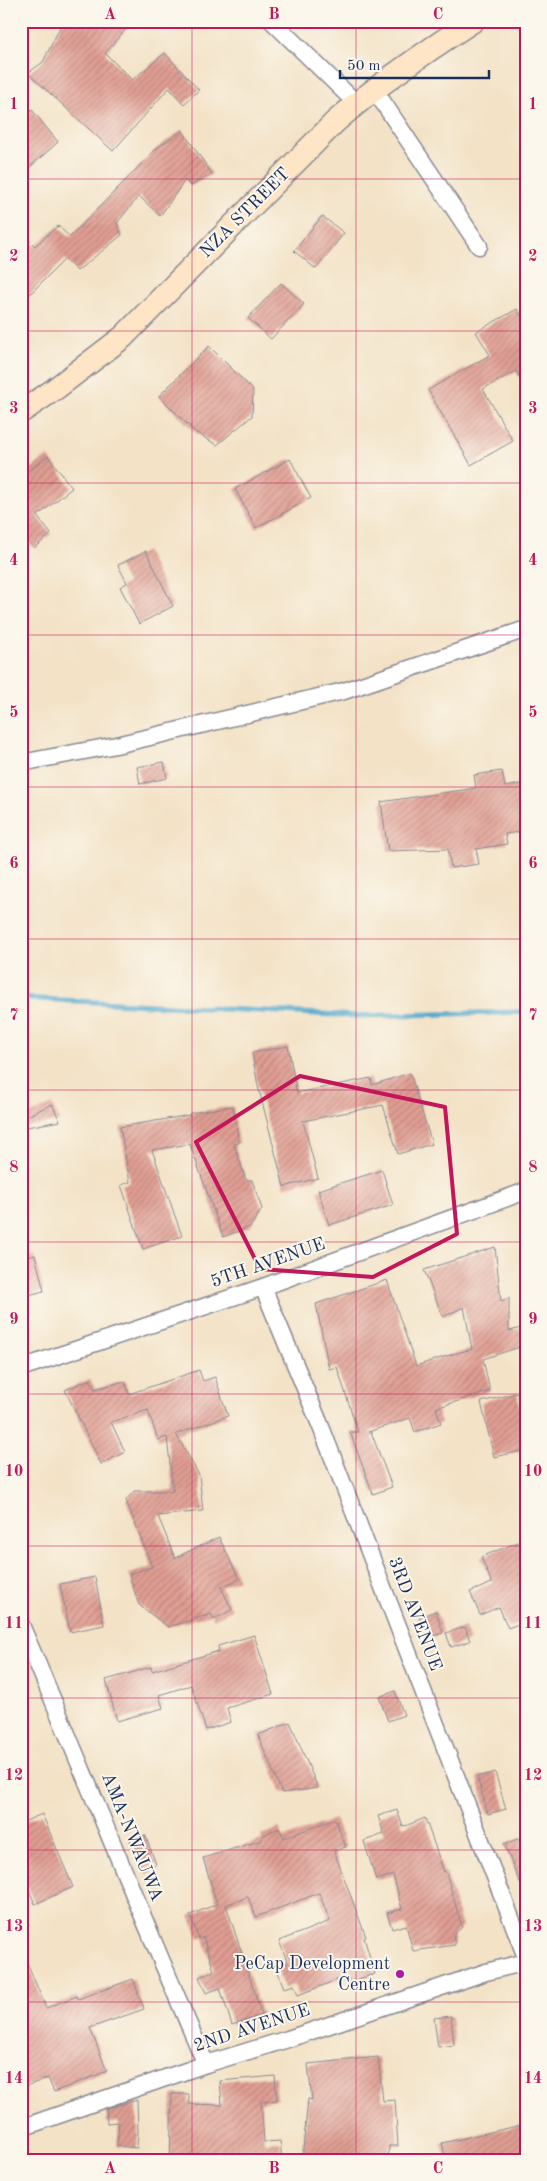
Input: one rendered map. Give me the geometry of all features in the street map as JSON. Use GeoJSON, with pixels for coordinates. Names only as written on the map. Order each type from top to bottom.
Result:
{"type":"FeatureCollection","features":[{"type":"Feature","properties":{"kind":"street"},"geometry":{"type":"LineString","coordinates":[[272,21],[356,103]]}},
{"type":"Feature","properties":{"kind":"street","name":"NZA STREET"},"geometry":{"type":"LineString","coordinates":[[21,412],[55,389],[123,337],[356,103],[430,48],[473,21]]}},
{"type":"Feature","properties":{"kind":"street"},"geometry":{"type":"LineString","coordinates":[[374,90],[479,246]]}},
{"type":"Feature","properties":{"kind":"street"},"geometry":{"type":"LineString","coordinates":[[21,763],[116,745],[344,691],[526,629]]}},
{"type":"Feature","properties":{"kind":"street","name":"5TH AVENUE"},"geometry":{"type":"LineString","coordinates":[[21,1368],[264,1287],[526,1191]]}},
{"type":"Feature","properties":{"kind":"street","name":"3RD AVENUE"},"geometry":{"type":"LineString","coordinates":[[264,1287],[328,1446],[526,1957]]}},
{"type":"Feature","properties":{"kind":"street","name":"AMA-NWAUWA"},"geometry":{"type":"LineString","coordinates":[[21,1626],[122,1862],[162,1966],[206,2064]]}},
{"type":"Feature","properties":{"kind":"street","name":"2ND AVENUE"},"geometry":{"type":"LineString","coordinates":[[21,2128],[206,2064],[486,1972],[526,1962]]}},
{"type":"Feature","properties":{"kind":"highlighted area"},"geometry":{"type":"Polygon","coordinates":[[[300,1076],[445,1107],[457,1234],[373,1277],[260,1269],[196,1142],[300,1076]]]}},
{"type":"Feature","properties":{"kind":"building"},"geometry":{"type":"Polygon","coordinates":[[[63,21],[133,21],[105,53],[132,80],[165,53],[199,90],[184,104],[169,88],[113,151],[28,73],[43,62],[63,21]]]}},
{"type":"Feature","properties":{"kind":"building"},"geometry":{"type":"Polygon","coordinates":[[[32,110],[58,142],[21,175],[21,121],[32,110]]]}},
{"type":"Feature","properties":{"kind":"building"},"geometry":{"type":"Polygon","coordinates":[[[182,130],[212,174],[191,186],[185,180],[160,216],[139,196],[117,223],[122,235],[77,271],[65,259],[21,303],[21,232],[35,246],[58,226],[70,237],[157,148],[182,130]]]}},
{"type":"Feature","properties":{"kind":"building"},"geometry":{"type":"Polygon","coordinates":[[[322,216],[344,233],[316,269],[294,251],[322,216]]]}},
{"type":"Feature","properties":{"kind":"building"},"geometry":{"type":"Polygon","coordinates":[[[281,283],[304,304],[271,339],[248,318],[281,283]]]}},
{"type":"Feature","properties":{"kind":"building"},"geometry":{"type":"Polygon","coordinates":[[[517,309],[526,324],[526,388],[516,371],[483,389],[513,441],[471,465],[428,390],[490,355],[476,332],[517,309]]]}},
{"type":"Feature","properties":{"kind":"building"},"geometry":{"type":"Polygon","coordinates":[[[209,346],[253,390],[252,416],[217,445],[195,432],[159,396],[209,346]]]}},
{"type":"Feature","properties":{"kind":"building"},"geometry":{"type":"Polygon","coordinates":[[[48,456],[72,488],[37,516],[51,534],[34,548],[21,533],[21,476],[48,456]]]}},
{"type":"Feature","properties":{"kind":"building"},"geometry":{"type":"Polygon","coordinates":[[[290,459],[311,498],[256,528],[235,489],[290,459]]]}},
{"type":"Feature","properties":{"kind":"building"},"geometry":{"type":"Polygon","coordinates":[[[146,551],[173,606],[139,624],[120,587],[127,583],[118,565],[146,551]]]}},
{"type":"Feature","properties":{"kind":"building"},"geometry":{"type":"Polygon","coordinates":[[[164,762],[167,778],[140,784],[137,767],[164,762]]]}},
{"type":"Feature","properties":{"kind":"building"},"geometry":{"type":"Polygon","coordinates":[[[502,771],[505,787],[526,783],[526,831],[505,834],[507,844],[476,849],[479,864],[451,868],[448,849],[388,851],[381,802],[476,788],[474,775],[502,771]]]}},
{"type":"Feature","properties":{"kind":"building"},"geometry":{"type":"Polygon","coordinates":[[[288,1046],[297,1093],[371,1078],[372,1085],[410,1073],[432,1144],[398,1154],[383,1105],[303,1121],[318,1178],[284,1187],[258,1086],[252,1053],[288,1046]]]}},
{"type":"Feature","properties":{"kind":"building"},"geometry":{"type":"Polygon","coordinates":[[[52,1104],[60,1121],[21,1128],[21,1119],[52,1104]]]}},
{"type":"Feature","properties":{"kind":"building"},"geometry":{"type":"Polygon","coordinates":[[[233,1106],[239,1143],[234,1144],[246,1180],[252,1180],[262,1209],[250,1227],[223,1237],[190,1144],[152,1150],[182,1236],[143,1249],[121,1185],[130,1182],[120,1127],[233,1106]]]}},
{"type":"Feature","properties":{"kind":"building"},"geometry":{"type":"Polygon","coordinates":[[[382,1170],[393,1205],[329,1225],[318,1190],[382,1170]]]}},
{"type":"Feature","properties":{"kind":"building"},"geometry":{"type":"Polygon","coordinates":[[[495,1247],[501,1301],[509,1298],[509,1331],[526,1327],[526,1345],[483,1359],[490,1391],[436,1408],[441,1423],[415,1432],[410,1418],[368,1432],[371,1432],[392,1487],[373,1494],[350,1432],[358,1432],[337,1367],[329,1369],[316,1304],[387,1280],[416,1366],[472,1349],[464,1307],[443,1317],[424,1270],[495,1247]]]}},
{"type":"Feature","properties":{"kind":"building"},"geometry":{"type":"Polygon","coordinates":[[[35,1255],[44,1291],[21,1297],[21,1259],[35,1255]]]}},
{"type":"Feature","properties":{"kind":"building"},"geometry":{"type":"Polygon","coordinates":[[[199,1370],[203,1381],[215,1377],[228,1416],[176,1434],[199,1475],[203,1511],[158,1516],[175,1558],[219,1537],[239,1579],[221,1587],[232,1610],[214,1619],[211,1614],[168,1627],[139,1605],[129,1574],[152,1567],[126,1500],[134,1491],[173,1491],[167,1437],[158,1440],[148,1410],[111,1422],[125,1452],[101,1464],[65,1390],[90,1379],[95,1389],[125,1381],[129,1394],[199,1370]]]}},
{"type":"Feature","properties":{"kind":"building"},"geometry":{"type":"Polygon","coordinates":[[[517,1393],[526,1430],[526,1450],[494,1457],[481,1402],[517,1393]]]}},
{"type":"Feature","properties":{"kind":"building"},"geometry":{"type":"Polygon","coordinates":[[[526,1539],[526,1621],[508,1628],[499,1607],[480,1615],[470,1592],[492,1583],[481,1557],[526,1539]]]}},
{"type":"Feature","properties":{"kind":"building"},"geometry":{"type":"Polygon","coordinates":[[[95,1577],[104,1625],[70,1632],[60,1584],[95,1577]]]}},
{"type":"Feature","properties":{"kind":"building"},"geometry":{"type":"Polygon","coordinates":[[[436,1611],[443,1633],[427,1638],[419,1617],[436,1611]]]}},
{"type":"Feature","properties":{"kind":"building"},"geometry":{"type":"Polygon","coordinates":[[[465,1627],[470,1641],[451,1647],[446,1633],[465,1627]]]}},
{"type":"Feature","properties":{"kind":"building"},"geometry":{"type":"Polygon","coordinates":[[[254,1635],[273,1694],[227,1708],[231,1722],[206,1730],[191,1685],[159,1695],[163,1708],[117,1721],[106,1680],[151,1667],[152,1671],[219,1651],[218,1646],[254,1635]]]}},
{"type":"Feature","properties":{"kind":"building"},"geometry":{"type":"Polygon","coordinates":[[[395,1691],[404,1715],[388,1721],[379,1697],[395,1691]]]}},
{"type":"Feature","properties":{"kind":"building"},"geometry":{"type":"Polygon","coordinates":[[[290,1722],[318,1788],[282,1793],[258,1735],[290,1722]]]}},
{"type":"Feature","properties":{"kind":"building"},"geometry":{"type":"Polygon","coordinates":[[[495,1772],[506,1809],[488,1814],[477,1777],[495,1772]]]}},
{"type":"Feature","properties":{"kind":"building"},"geometry":{"type":"Polygon","coordinates":[[[397,1810],[403,1827],[425,1818],[444,1872],[446,1872],[462,1927],[453,1935],[455,1945],[413,1951],[406,1925],[392,1929],[387,1913],[402,1909],[393,1875],[376,1880],[364,1841],[384,1834],[378,1816],[397,1810]]]}},
{"type":"Feature","properties":{"kind":"building"},"geometry":{"type":"Polygon","coordinates":[[[42,1814],[73,1887],[35,1904],[21,1871],[21,1823],[42,1814]]]}},
{"type":"Feature","properties":{"kind":"building"},"geometry":{"type":"Polygon","coordinates":[[[335,1819],[346,1847],[334,1851],[366,1937],[364,1938],[375,1974],[349,1982],[347,1976],[298,1995],[294,1985],[284,1988],[276,1967],[288,1963],[279,1941],[330,1921],[319,1893],[256,1917],[248,1897],[226,1905],[262,2015],[232,2025],[220,1988],[206,1993],[199,1977],[214,1971],[203,1937],[199,1939],[190,1915],[217,1904],[203,1858],[262,1840],[261,1836],[279,1828],[284,1838],[335,1819]]]}},
{"type":"Feature","properties":{"kind":"building"},"geometry":{"type":"Polygon","coordinates":[[[145,1835],[156,1864],[142,1870],[130,1841],[145,1835]]]}},
{"type":"Feature","properties":{"kind":"building"},"geometry":{"type":"Polygon","coordinates":[[[526,1836],[526,1895],[525,1895],[504,1844],[526,1836]]]}},
{"type":"Feature","properties":{"kind":"building"},"geometry":{"type":"Polygon","coordinates":[[[21,1948],[46,2008],[77,1996],[78,1999],[133,1979],[144,2009],[90,2028],[107,2071],[54,2092],[48,2078],[21,2088],[21,1948]]]}},
{"type":"Feature","properties":{"kind":"building"},"geometry":{"type":"Polygon","coordinates":[[[451,2016],[454,2045],[438,2047],[434,2018],[451,2016]]]}},
{"type":"Feature","properties":{"kind":"building"},"geometry":{"type":"Polygon","coordinates":[[[378,2057],[383,2101],[395,2100],[398,2146],[389,2146],[388,2160],[302,2160],[308,2099],[312,2100],[308,2064],[378,2057]]]}},
{"type":"Feature","properties":{"kind":"building"},"geometry":{"type":"Polygon","coordinates":[[[275,2076],[277,2100],[261,2102],[264,2142],[280,2141],[282,2160],[170,2160],[172,2094],[189,2094],[189,2104],[222,2105],[220,2081],[275,2076]]]}},
{"type":"Feature","properties":{"kind":"building"},"geometry":{"type":"Polygon","coordinates":[[[137,2100],[137,2148],[117,2146],[119,2122],[107,2123],[106,2109],[137,2100]]]}},
{"type":"Feature","properties":{"kind":"building"},"geometry":{"type":"Polygon","coordinates":[[[526,2124],[526,2151],[505,2157],[506,2160],[446,2160],[442,2143],[526,2124]]]}},
{"type":"Feature","properties":{"kind":"waterway"},"geometry":{"type":"LineString","coordinates":[[21,998],[356,1016],[526,1012]]}},
{"type":"Feature","properties":{"kind":"place","name":"PeCap Development Centre"},"geometry":{"type":"Point","coordinates":[400,1974]}}]}
